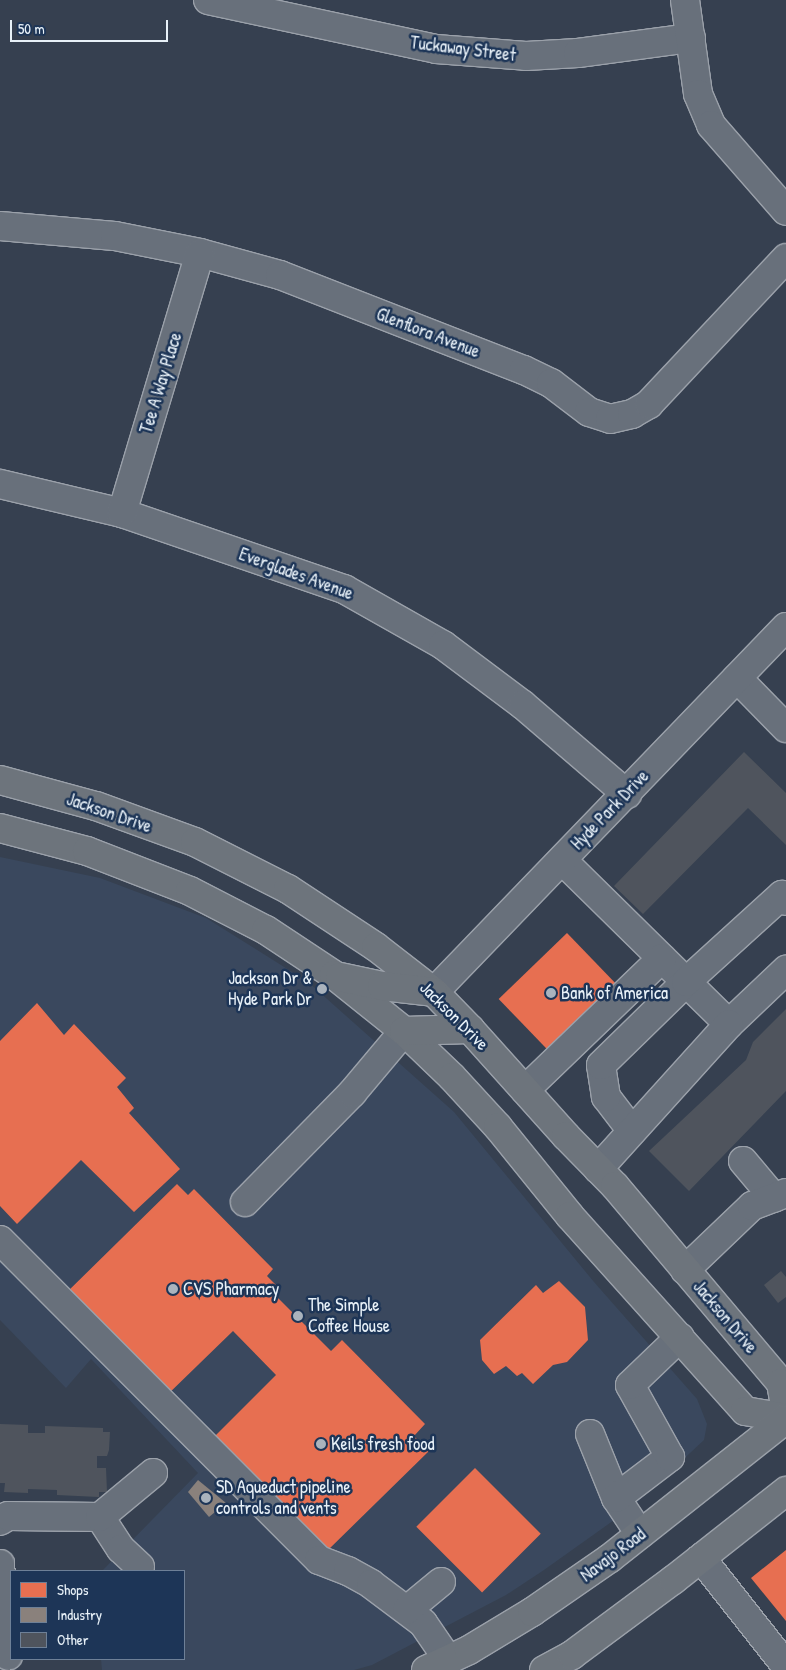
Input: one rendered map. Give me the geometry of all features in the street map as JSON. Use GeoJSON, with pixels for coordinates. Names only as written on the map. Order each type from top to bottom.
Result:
{"type":"FeatureCollection","features":[{"type":"Feature","properties":{"kind":"main road","name":"Jackson Drive"},"geometry":{"type":"LineString","coordinates":[[0,780],[96,806],[194,842],[288,890],[376,947],[434,992],[598,1169],[781,1383],[786,1410]]}},
{"type":"Feature","properties":{"kind":"main road"},"geometry":{"type":"LineString","coordinates":[[0,828],[88,851],[190,891],[266,930],[334,975],[404,1031],[452,1077],[498,1128],[570,1216],[680,1337],[744,1411],[786,1418]]}},
{"type":"Feature","properties":{"kind":"main road"},"geometry":{"type":"LineString","coordinates":[[334,975],[382,986],[434,992]]}},
{"type":"Feature","properties":{"kind":"main road"},"geometry":{"type":"LineString","coordinates":[[404,1031],[470,1029]]}},
{"type":"Feature","properties":{"kind":"main road","name":"Navajo Road"},"geometry":{"type":"LineString","coordinates":[[438,1665],[532,1612],[640,1534],[786,1418]]}},
{"type":"Feature","properties":{"kind":"main road"},"geometry":{"type":"LineString","coordinates":[[544,1670],[572,1654],[701,1558],[786,1491]]}},
{"type":"Feature","properties":{"kind":"street","name":"Tuckaway Street"},"geometry":{"type":"LineString","coordinates":[[208,0],[445,50],[526,56],[578,53],[691,38]]}},
{"type":"Feature","properties":{"kind":"street"},"geometry":{"type":"LineString","coordinates":[[685,0],[698,94],[711,125],[786,210]]}},
{"type":"Feature","properties":{"kind":"street","name":"Glenflora Avenue"},"geometry":{"type":"LineString","coordinates":[[0,226],[115,236],[200,253],[280,275],[524,370],[551,383],[589,412],[610,418],[632,414],[649,404],[786,258]]}},
{"type":"Feature","properties":{"kind":"street","name":"Tee A Way Place"},"geometry":{"type":"LineString","coordinates":[[122,513],[200,253]]}},
{"type":"Feature","properties":{"kind":"street","name":"Everglades Avenue"},"geometry":{"type":"LineString","coordinates":[[0,484],[122,513],[344,589],[443,644],[523,704],[627,794]]}},
{"type":"Feature","properties":{"kind":"street","name":"Hyde Park Drive"},"geometry":{"type":"LineString","coordinates":[[434,992],[786,627]]}},
{"type":"Feature","properties":{"kind":"street"},"geometry":{"type":"LineString","coordinates":[[737,678],[784,721]]}},
{"type":"Feature","properties":{"kind":"street"},"geometry":{"type":"LineString","coordinates":[[562,860],[729,1024]]}},
{"type":"Feature","properties":{"kind":"street"},"geometry":{"type":"LineString","coordinates":[[632,1131],[606,1097],[601,1065],[686,982],[782,896],[786,901]]}},
{"type":"Feature","properties":{"kind":"street"},"geometry":{"type":"LineString","coordinates":[[525,1090],[662,958]]}},
{"type":"Feature","properties":{"kind":"street"},"geometry":{"type":"LineString","coordinates":[[598,1169],[729,1024],[786,970]]}},
{"type":"Feature","properties":{"kind":"street"},"geometry":{"type":"LineString","coordinates":[[245,1202],[352,1093],[404,1031]]}},
{"type":"Feature","properties":{"kind":"street"},"geometry":{"type":"LineString","coordinates":[[685,1270],[752,1206],[780,1195],[742,1161]]}},
{"type":"Feature","properties":{"kind":"street"},"geometry":{"type":"LineString","coordinates":[[0,1240],[319,1560],[348,1571],[371,1584],[423,1623],[438,1665]]}},
{"type":"Feature","properties":{"kind":"street"},"geometry":{"type":"LineString","coordinates":[[616,1498],[670,1457],[630,1386],[680,1337]]}},
{"type":"Feature","properties":{"kind":"street"},"geometry":{"type":"LineString","coordinates":[[590,1434],[616,1498],[640,1534]]}},
{"type":"Feature","properties":{"kind":"street"},"geometry":{"type":"LineString","coordinates":[[0,1521],[8,1516],[100,1517],[153,1473]]}},
{"type":"Feature","properties":{"kind":"street"},"geometry":{"type":"LineString","coordinates":[[100,1517],[121,1549],[140,1567]]}},
{"type":"Feature","properties":{"kind":"street"},"geometry":{"type":"LineString","coordinates":[[701,1558],[786,1666]]}},
{"type":"Feature","properties":{"kind":"street"},"geometry":{"type":"LineString","coordinates":[[0,1564],[8,1656]]}},
{"type":"Feature","properties":{"kind":"street"},"geometry":{"type":"LineString","coordinates":[[407,1610],[441,1582]]}},
{"type":"Feature","properties":{"kind":"shaded area"},"geometry":{"type":"Polygon","coordinates":[[[0,857],[100,878],[206,918],[308,982],[454,1112],[594,1282],[697,1399],[707,1424],[704,1440],[631,1508],[506,1595],[372,1665],[354,1670],[102,1670],[101,1660],[185,1660],[185,1570],[103,1570],[198,1473],[91,1359],[66,1388],[0,1320],[0,857]]]}},
{"type":"Feature","properties":{"kind":"building: Shops"},"geometry":{"type":"Polygon","coordinates":[[[567,933],[620,988],[552,1054],[499,999],[567,933]]]}},
{"type":"Feature","properties":{"kind":"building: Shops"},"geometry":{"type":"Polygon","coordinates":[[[37,1003],[64,1035],[74,1024],[126,1078],[117,1087],[134,1108],[129,1113],[180,1169],[134,1212],[81,1160],[17,1224],[0,1206],[0,1041],[37,1003]]]}},
{"type":"Feature","properties":{"kind":"building: Shops"},"geometry":{"type":"Polygon","coordinates":[[[177,1184],[188,1195],[194,1189],[273,1269],[267,1276],[278,1287],[272,1292],[331,1351],[342,1340],[425,1424],[414,1436],[429,1451],[326,1552],[213,1438],[276,1375],[233,1331],[163,1399],[62,1297],[177,1184]]]}},
{"type":"Feature","properties":{"kind":"building: Shops"},"geometry":{"type":"Polygon","coordinates":[[[559,1281],[585,1307],[588,1340],[567,1362],[553,1365],[533,1384],[522,1373],[517,1376],[506,1366],[494,1374],[482,1360],[480,1340],[536,1285],[543,1293],[559,1281]]]}},
{"type":"Feature","properties":{"kind":"building: Shops"},"geometry":{"type":"Polygon","coordinates":[[[475,1468],[541,1534],[482,1592],[416,1527],[475,1468]]]}},
{"type":"Feature","properties":{"kind":"building: Shops"},"geometry":{"type":"Polygon","coordinates":[[[786,1550],[786,1621],[751,1578],[786,1550]]]}},
{"type":"Feature","properties":{"kind":"building: Industry","name":"SD Aqueduct pipeline controls and vents"},"geometry":{"type":"Polygon","coordinates":[[[198,1480],[226,1503],[209,1517],[188,1492],[198,1480]]]}},
{"type":"Feature","properties":{"kind":"building: Other"},"geometry":{"type":"Polygon","coordinates":[[[744,752],[786,793],[786,845],[748,808],[643,914],[614,886],[744,752]]]}},
{"type":"Feature","properties":{"kind":"building: Other"},"geometry":{"type":"Polygon","coordinates":[[[786,1009],[786,1091],[689,1191],[649,1151],[746,1060],[753,1042],[786,1009]]]}},
{"type":"Feature","properties":{"kind":"building: Other"},"geometry":{"type":"Polygon","coordinates":[[[781,1271],[786,1277],[786,1297],[778,1303],[764,1285],[781,1271]]]}},
{"type":"Feature","properties":{"kind":"building: Other"},"geometry":{"type":"Polygon","coordinates":[[[0,1424],[28,1425],[28,1433],[45,1433],[45,1426],[103,1428],[103,1432],[110,1432],[107,1456],[97,1456],[97,1468],[106,1468],[107,1492],[99,1492],[99,1497],[57,1495],[57,1490],[28,1489],[28,1493],[4,1492],[5,1483],[0,1483],[0,1424]]]}},
{"type":"Feature","properties":{"kind":"place","name":"Jackson Dr & Hyde Park Dr"},"geometry":{"type":"Point","coordinates":[322,989]}},
{"type":"Feature","properties":{"kind":"place","name":"Bank of America"},"geometry":{"type":"Point","coordinates":[551,993]}},
{"type":"Feature","properties":{"kind":"place","name":"CVS Pharmacy"},"geometry":{"type":"Point","coordinates":[173,1289]}},
{"type":"Feature","properties":{"kind":"place","name":"The Simple Coffee House"},"geometry":{"type":"Point","coordinates":[298,1316]}},
{"type":"Feature","properties":{"kind":"place","name":"Keils fresh food"},"geometry":{"type":"Point","coordinates":[321,1444]}},
{"type":"Feature","properties":{"kind":"place","name":"SD Aqueduct pipeline controls and vents"},"geometry":{"type":"Point","coordinates":[206,1498]}}]}
